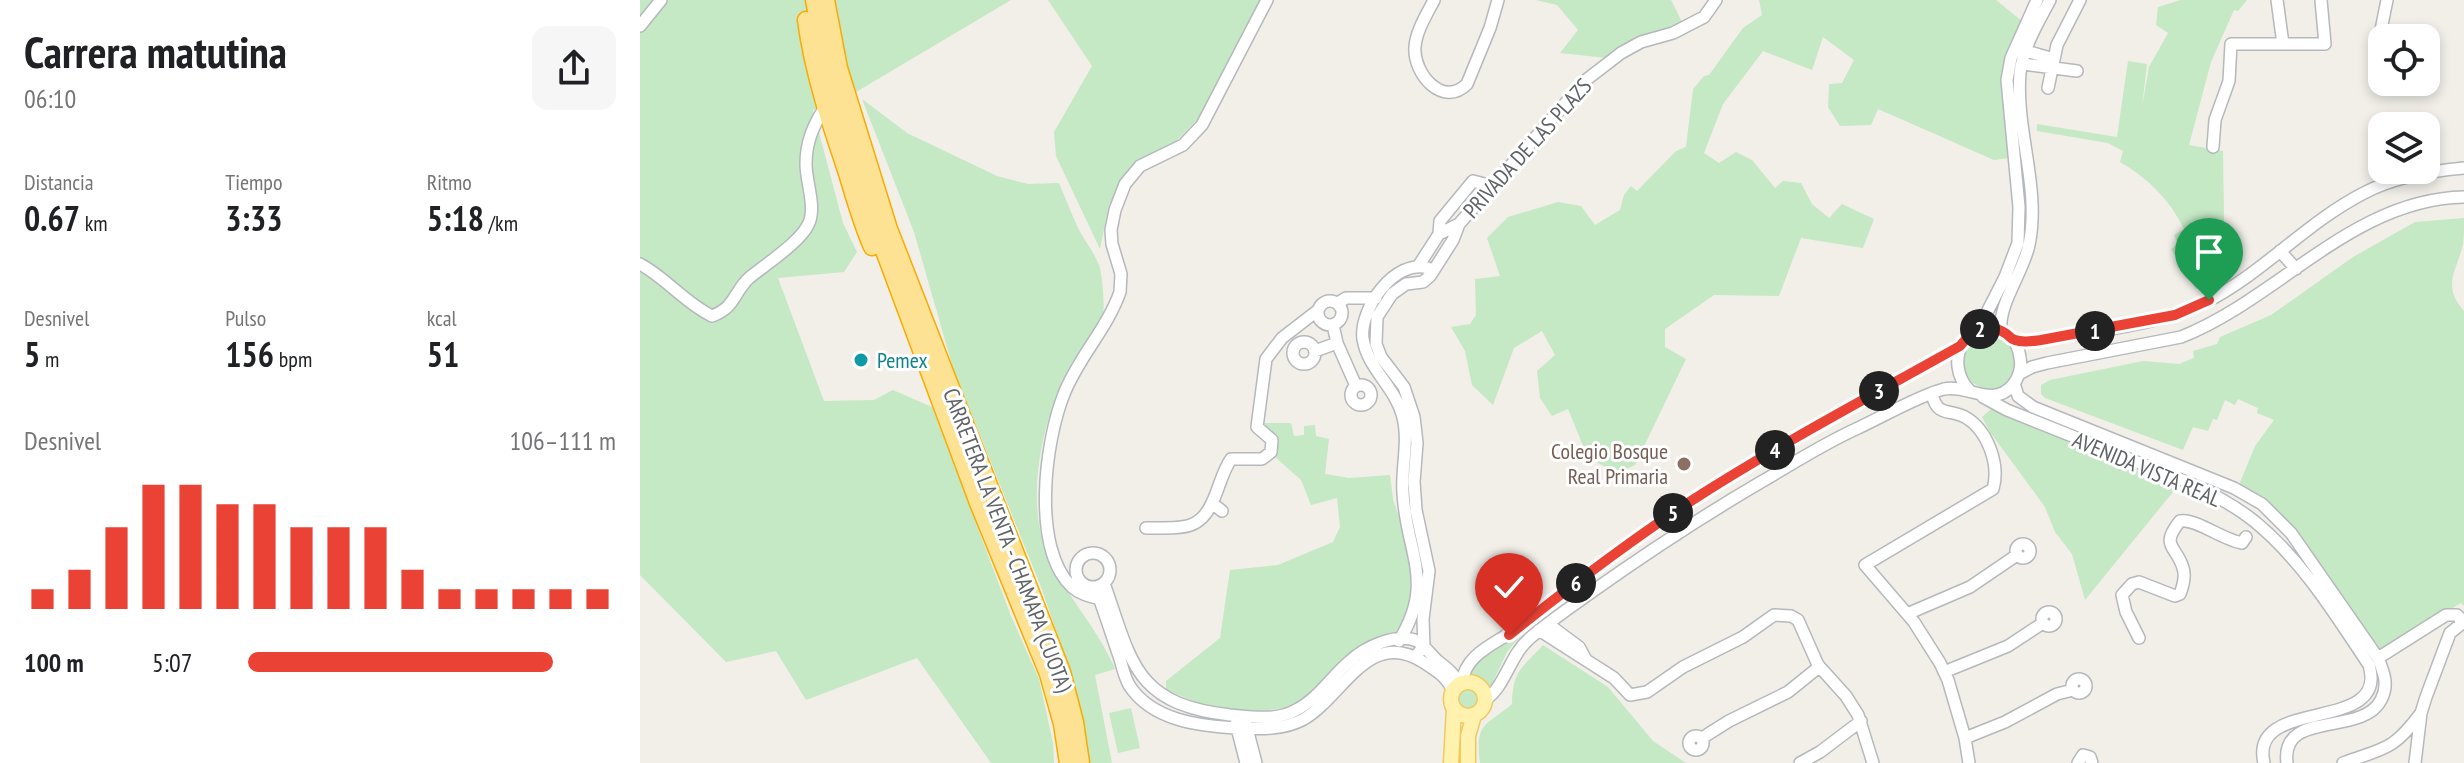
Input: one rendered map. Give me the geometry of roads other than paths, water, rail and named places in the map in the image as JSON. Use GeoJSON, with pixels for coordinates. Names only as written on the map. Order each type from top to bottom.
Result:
{"type":"FeatureCollection","features":[{"type":"Feature","properties":{"kind":"highway"},"geometry":{"type":"LineString","coordinates":[[803,0],[812,59],[862,225],[887,285],[921,353]]}},
{"type":"Feature","properties":{"kind":"highway","name":"CARRETERA LA VENTA - CHAMAPA (CUOTA)"},"geometry":{"type":"LineString","coordinates":[[814,0],[827,69],[877,232],[978,503],[1048,674],[1062,724],[1068,763]]}},
{"type":"Feature","properties":{"kind":"highway","name":"CARRETERA LA VENTA - CHAMAPA (CUOTA)"},"geometry":{"type":"LineString","coordinates":[[826,0],[839,68],[885,217],[1062,672],[1075,722],[1081,763]]}},
{"type":"Feature","properties":{"kind":"main road"},"geometry":{"type":"LineString","coordinates":[[1451,763],[1454,708],[1451,699],[1458,686],[1472,682],[1481,687],[1485,700],[1482,709],[1474,715],[1465,715],[1454,708]]}},
{"type":"Feature","properties":{"kind":"main road"},"geometry":{"type":"LineString","coordinates":[[1468,763],[1468,736],[1474,715]]}},
{"type":"Feature","properties":{"kind":"street"},"geometry":{"type":"LineString","coordinates":[[640,26],[661,0]]}},
{"type":"Feature","properties":{"kind":"street"},"geometry":{"type":"LineString","coordinates":[[1100,599],[1081,594],[1070,585],[1057,565],[1050,541],[1045,492],[1055,423],[1065,391],[1120,292],[1121,274],[1111,230],[1125,184],[1140,166],[1183,145],[1202,125],[1267,0]]}},
{"type":"Feature","properties":{"kind":"street"},"geometry":{"type":"LineString","coordinates":[[1434,0],[1417,37],[1415,55],[1424,76],[1433,86],[1450,93],[1467,84],[1498,0]]}},
{"type":"Feature","properties":{"kind":"street","name":"PRIVADA DE LAS PLAZS"},"geometry":{"type":"LineString","coordinates":[[1430,276],[1453,240],[1459,224],[1586,80],[1641,42],[1673,33],[1704,17],[1716,0]]}},
{"type":"Feature","properties":{"kind":"street"},"geometry":{"type":"LineString","coordinates":[[1978,330],[2018,243],[2019,207],[2007,80],[2011,58],[2037,0]]}},
{"type":"Feature","properties":{"kind":"street"},"geometry":{"type":"LineString","coordinates":[[2001,331],[2002,310],[2017,280],[2029,244],[2031,206],[2020,73],[2026,51],[2050,0]]}},
{"type":"Feature","properties":{"kind":"street"},"geometry":{"type":"LineString","coordinates":[[2048,88],[2057,45],[2080,0]]}},
{"type":"Feature","properties":{"kind":"street"},"geometry":{"type":"LineString","coordinates":[[2277,0],[2283,44]]}},
{"type":"Feature","properties":{"kind":"street"},"geometry":{"type":"LineString","coordinates":[[2213,147],[2215,120],[2229,81],[2231,44],[2325,44],[2321,0]]}},
{"type":"Feature","properties":{"kind":"street"},"geometry":{"type":"LineString","coordinates":[[2382,24],[2387,0]]}},
{"type":"Feature","properties":{"kind":"street"},"geometry":{"type":"LineString","coordinates":[[2026,51],[2077,71]]}},
{"type":"Feature","properties":{"kind":"street"},"geometry":{"type":"LineString","coordinates":[[2023,64],[2053,63]]}},
{"type":"Feature","properties":{"kind":"street"},"geometry":{"type":"LineString","coordinates":[[640,264],[660,275],[701,310],[712,316],[724,311],[746,281],[800,238],[811,221],[806,165],[810,131],[825,107]]}},
{"type":"Feature","properties":{"kind":"street"},"geometry":{"type":"LineString","coordinates":[[1975,393],[1959,377],[1956,356],[1967,336],[1978,330],[1990,328],[2024,342],[2175,315],[2209,300],[2246,278],[2363,193],[2392,181],[2464,168]]}},
{"type":"Feature","properties":{"kind":"street"},"geometry":{"type":"LineString","coordinates":[[1419,265],[1439,234],[1440,221],[1473,181],[1492,186]]}},
{"type":"Feature","properties":{"kind":"street"},"geometry":{"type":"LineString","coordinates":[[1485,700],[1499,686],[1519,649],[1544,627],[1664,541],[1843,435],[1932,394],[1955,388],[1990,397],[2001,394],[2032,367],[2181,337],[2216,320],[2334,242],[2375,219],[2406,207],[2464,197]]}},
{"type":"Feature","properties":{"kind":"street","name":"PRIVADA DE LAS PLAZS"},"geometry":{"type":"LineString","coordinates":[[1439,234],[1459,224]]}},
{"type":"Feature","properties":{"kind":"street","name":"PRIVADA DE LAS PLAZS"},"geometry":{"type":"LineString","coordinates":[[1439,234],[1453,240]]}},
{"type":"Feature","properties":{"kind":"street"},"geometry":{"type":"LineString","coordinates":[[2280,251],[2296,269]]}},
{"type":"Feature","properties":{"kind":"street"},"geometry":{"type":"LineString","coordinates":[[1400,653],[1399,639],[1409,625],[1417,597],[1416,563],[1403,495],[1406,439],[1403,417],[1395,396],[1370,363],[1363,340],[1363,322],[1386,285],[1402,270],[1419,265],[1428,268],[1430,276],[1423,282],[1406,284],[1392,294],[1377,317],[1376,344],[1381,357],[1404,387],[1414,417],[1417,443],[1414,482],[1416,510],[1429,571],[1423,619],[1424,646],[1415,657]]}},
{"type":"Feature","properties":{"kind":"street"},"geometry":{"type":"LineString","coordinates":[[1146,528],[1194,525],[1206,516],[1231,459],[1262,459],[1271,452],[1272,440],[1257,427],[1266,359],[1282,338],[1299,323],[1339,321],[1340,309],[1346,298],[1376,298]]}},
{"type":"Feature","properties":{"kind":"street"},"geometry":{"type":"LineString","coordinates":[[1356,386],[1324,320],[1321,305],[1327,301],[1340,309],[1365,316]]}},
{"type":"Feature","properties":{"kind":"street"},"geometry":{"type":"LineString","coordinates":[[2013,339],[2021,361],[2017,379]]}},
{"type":"Feature","properties":{"kind":"street"},"geometry":{"type":"LineString","coordinates":[[1315,351],[1337,343]]}},
{"type":"Feature","properties":{"kind":"street"},"geometry":{"type":"LineString","coordinates":[[1458,686],[1464,669],[1474,657],[1509,635],[1654,527],[1762,458],[1960,346]]}},
{"type":"Feature","properties":{"kind":"street","name":"AVENIDA VISTA REAL"},"geometry":{"type":"LineString","coordinates":[[2017,379],[2018,396],[2033,407],[2247,494],[2278,519],[2328,595],[2378,658],[2386,684],[2379,704],[2371,713],[2362,718],[2291,721],[2270,734],[2262,749],[2264,763]]}},
{"type":"Feature","properties":{"kind":"street","name":"AVENIDA VISTA REAL"},"geometry":{"type":"LineString","coordinates":[[1975,393],[2032,421],[2218,496],[2249,532],[2308,567]]}},
{"type":"Feature","properties":{"kind":"street"},"geometry":{"type":"LineString","coordinates":[[1932,394],[1934,403],[1945,413],[1963,416],[1980,429],[1997,475],[1993,489],[1865,565],[1907,614],[1944,672],[1965,738],[1969,763]]}},
{"type":"Feature","properties":{"kind":"street"},"geometry":{"type":"LineString","coordinates":[[1212,503],[1222,511]]}},
{"type":"Feature","properties":{"kind":"street"},"geometry":{"type":"LineString","coordinates":[[2139,638],[2126,612],[2122,595],[2132,584],[2139,582],[2164,594],[2180,594],[2183,568],[2171,548],[2171,535],[2180,521],[2196,522],[2216,535],[2238,543],[2249,532]]}},
{"type":"Feature","properties":{"kind":"street"},"geometry":{"type":"LineString","coordinates":[[1654,527],[1664,541]]}},
{"type":"Feature","properties":{"kind":"street"},"geometry":{"type":"LineString","coordinates":[[1907,614],[1970,587],[2017,555]]}},
{"type":"Feature","properties":{"kind":"street"},"geometry":{"type":"LineString","coordinates":[[1458,686],[1415,657],[1400,653],[1380,655],[1364,663],[1315,711],[1302,720],[1277,727],[1241,722],[1192,709],[1154,690],[1134,667],[1100,585],[1100,599],[1129,683],[1151,706],[1173,718],[1204,726],[1241,722],[1290,714],[1311,701],[1357,655],[1376,645],[1399,639],[1412,639],[1424,646],[1453,673],[1458,686]]}},
{"type":"Feature","properties":{"kind":"street","name":"AVENIDA VISTA REAL"},"geometry":{"type":"LineString","coordinates":[[2287,763],[2289,744],[2296,737],[2365,696],[2370,686],[2369,665],[2328,595]]}},
{"type":"Feature","properties":{"kind":"street"},"geometry":{"type":"LineString","coordinates":[[1544,627],[1577,656],[1586,658],[1614,678],[1630,695],[1638,695],[1683,667],[1743,637],[1774,615],[1791,616],[1798,620],[1819,667],[1846,696],[1861,721],[1873,763]]}},
{"type":"Feature","properties":{"kind":"street"},"geometry":{"type":"LineString","coordinates":[[2378,658],[2446,615],[2457,615],[2461,619],[2460,625],[2450,633],[2421,713],[2415,763]]}},
{"type":"Feature","properties":{"kind":"street"},"geometry":{"type":"LineString","coordinates":[[1944,672],[2008,646],[2043,623]]}},
{"type":"Feature","properties":{"kind":"street"},"geometry":{"type":"LineString","coordinates":[[1702,738],[1788,692],[1819,667]]}},
{"type":"Feature","properties":{"kind":"street"},"geometry":{"type":"LineString","coordinates":[[1965,738],[2005,722],[2057,694],[2073,690]]}},
{"type":"Feature","properties":{"kind":"street"},"geometry":{"type":"LineString","coordinates":[[2343,763],[2399,740],[2421,713]]}},
{"type":"Feature","properties":{"kind":"street"},"geometry":{"type":"LineString","coordinates":[[1800,763],[1861,721]]}},
{"type":"Feature","properties":{"kind":"street"},"geometry":{"type":"LineString","coordinates":[[1241,722],[1246,763]]}},
{"type":"Feature","properties":{"kind":"street"},"geometry":{"type":"LineString","coordinates":[[1241,722],[1256,763]]}},
{"type":"Feature","properties":{"kind":"street"},"geometry":{"type":"LineString","coordinates":[[2078,763],[2080,757],[2087,755],[2092,763]]}},
{"type":"Feature","properties":{"kind":"place","name":"Pemex"},"geometry":{"type":"Point","coordinates":[861,360]}},
{"type":"Feature","properties":{"kind":"place","name":"Colegio Bosque Real Primaria"},"geometry":{"type":"Point","coordinates":[1684,464]}}]}
